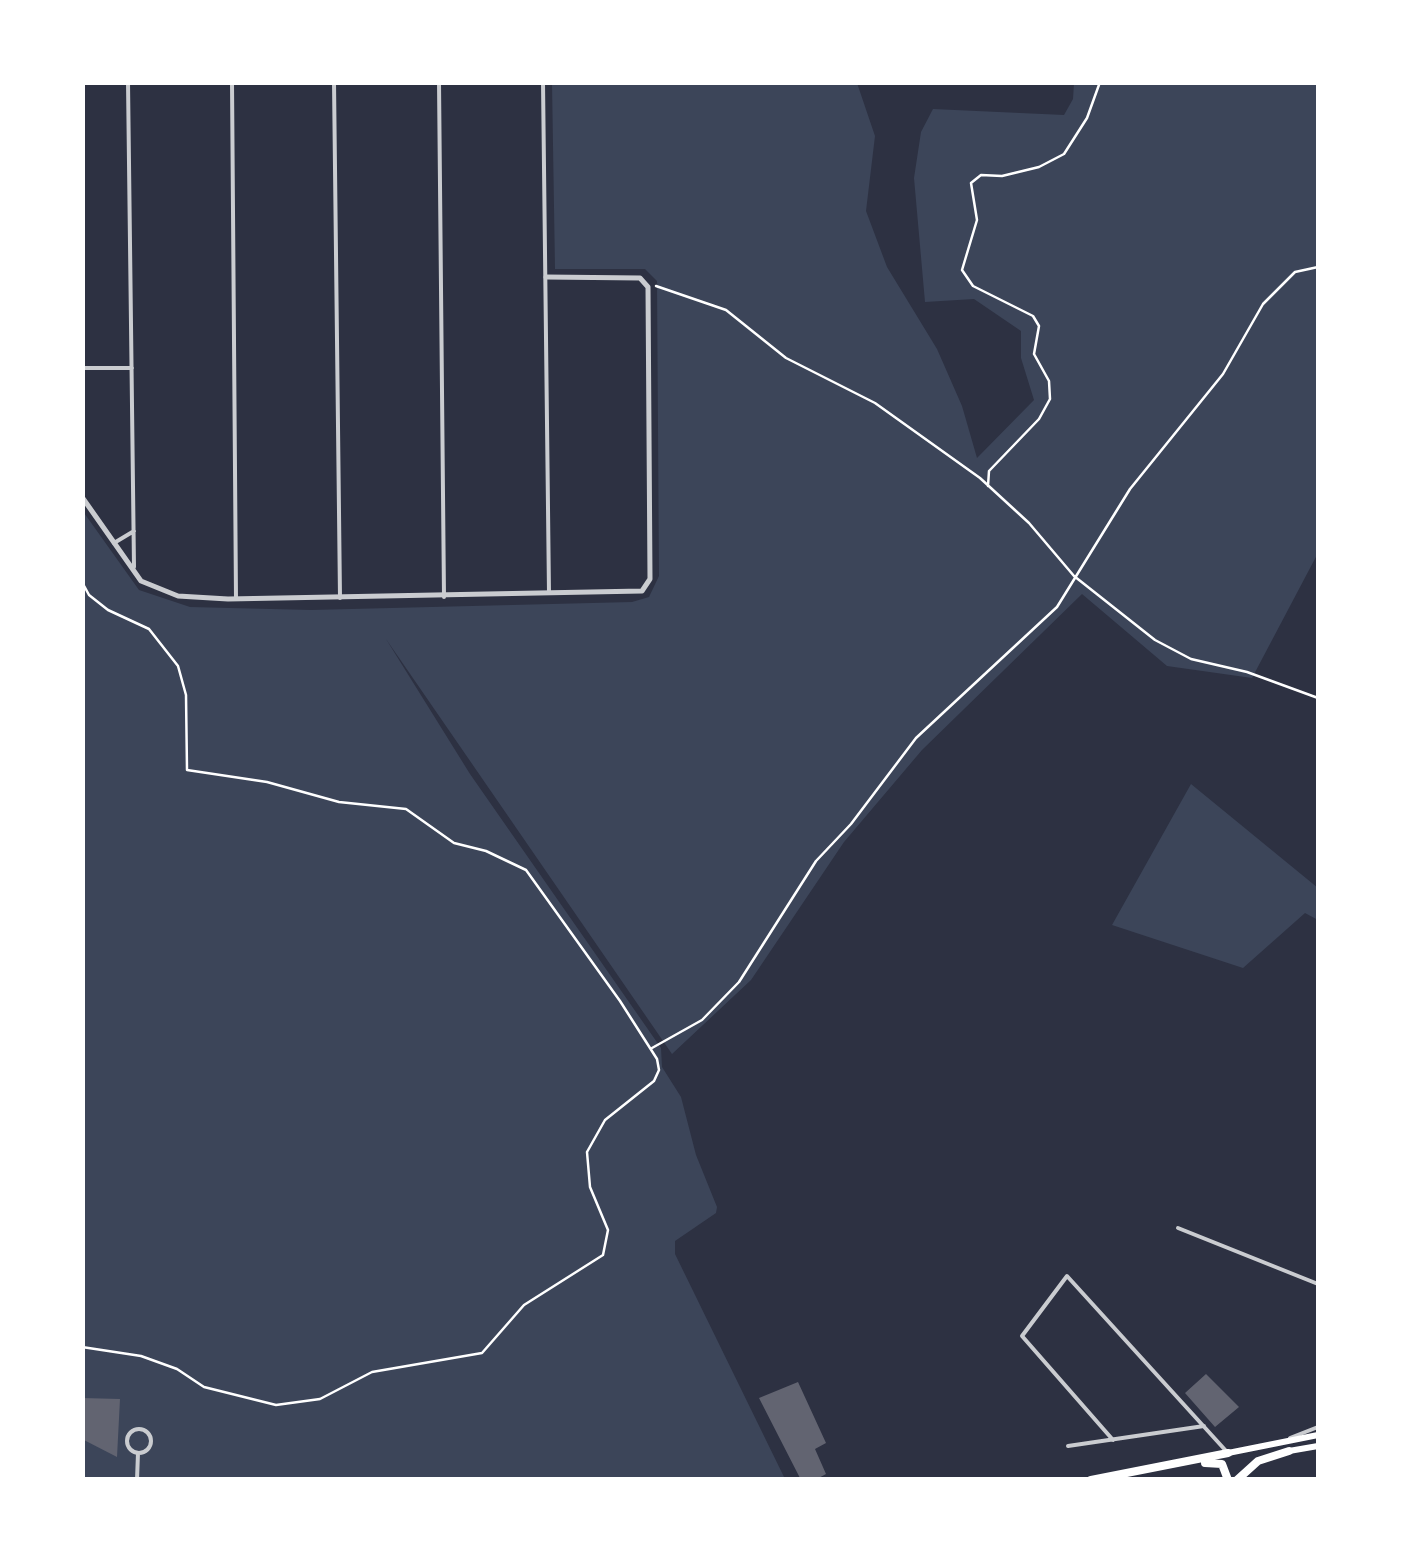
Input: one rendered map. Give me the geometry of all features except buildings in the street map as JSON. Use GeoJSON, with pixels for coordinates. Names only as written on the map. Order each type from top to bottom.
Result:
{"type":"FeatureCollection","features":[{"type":"Feature","properties":{"kind":"highway"},"geometry":{"type":"LineString","coordinates":[[1236,1480],[1249,1467],[1289,1450]]}},
{"type":"Feature","properties":{"kind":"highway"},"geometry":{"type":"LineString","coordinates":[[1091,1480],[1228,1454]]}},
{"type":"Feature","properties":{"kind":"highway"},"geometry":{"type":"LineString","coordinates":[[1124,1474],[1214,1462],[1228,1469],[1228,1480]]}},
{"type":"Feature","properties":{"kind":"highway"},"geometry":{"type":"LineString","coordinates":[[1245,1480],[1249,1467]]}},
{"type":"Feature","properties":{"kind":"main road"},"geometry":{"type":"LineString","coordinates":[[1228,1454],[1318,1430]]}},
{"type":"Feature","properties":{"kind":"main road"},"geometry":{"type":"LineString","coordinates":[[1289,1450],[1318,1446]]}},
{"type":"Feature","properties":{"kind":"street"},"geometry":{"type":"LineString","coordinates":[[128,82],[133,572]]}},
{"type":"Feature","properties":{"kind":"street"},"geometry":{"type":"LineString","coordinates":[[232,82],[236,599]]}},
{"type":"Feature","properties":{"kind":"street"},"geometry":{"type":"LineString","coordinates":[[334,82],[340,598]]}},
{"type":"Feature","properties":{"kind":"street"},"geometry":{"type":"LineString","coordinates":[[439,82],[444,596]]}},
{"type":"Feature","properties":{"kind":"street"},"geometry":{"type":"LineString","coordinates":[[543,82],[549,594]]}},
{"type":"Feature","properties":{"kind":"street"},"geometry":{"type":"LineString","coordinates":[[82,497],[141,581],[178,596],[236,599],[642,592],[650,578],[646,283],[640,278],[546,277]]}},
{"type":"Feature","properties":{"kind":"street"},"geometry":{"type":"LineString","coordinates":[[82,368],[132,368]]}},
{"type":"Feature","properties":{"kind":"street"},"geometry":{"type":"LineString","coordinates":[[114,544],[134,531]]}},
{"type":"Feature","properties":{"kind":"street"},"geometry":{"type":"LineString","coordinates":[[1178,1228],[1318,1284]]}},
{"type":"Feature","properties":{"kind":"street"},"geometry":{"type":"LineString","coordinates":[[1113,1440],[1022,1336],[1067,1276],[1228,1454]]}},
{"type":"Feature","properties":{"kind":"street"},"geometry":{"type":"LineString","coordinates":[[1068,1446],[1204,1426]]}},
{"type":"Feature","properties":{"kind":"street"},"geometry":{"type":"LineString","coordinates":[[136,1480],[138,1453],[126,1440],[131,1431],[140,1428],[148,1432],[151,1442],[147,1450],[138,1453]]}},
{"type":"Feature","properties":{"kind":"path"},"geometry":{"type":"LineString","coordinates":[[996,495],[987,482],[989,471],[1046,410],[1049,381],[1034,354],[1039,326],[1029,310],[973,286],[962,270],[976,220],[971,183],[980,174],[1002,176],[1039,168],[1064,154],[1087,118],[1100,82]]}},
{"type":"Feature","properties":{"kind":"path"},"geometry":{"type":"LineString","coordinates":[[650,1049],[702,1020],[739,982],[816,861],[851,824],[916,738],[1057,607],[1130,489],[1223,374],[1263,304],[1295,272],[1318,267]]}},
{"type":"Feature","properties":{"kind":"path"},"geometry":{"type":"LineString","coordinates":[[646,283],[726,310],[786,358],[875,403],[980,478],[1029,523],[1074,576],[1108,607],[1191,658],[1247,672],[1318,698]]}},
{"type":"Feature","properties":{"kind":"path"},"geometry":{"type":"LineString","coordinates":[[82,582],[89,595],[108,610],[149,628],[178,666],[186,695],[187,770],[267,782],[340,802],[406,809],[454,843],[486,851],[526,870],[650,1049],[659,1070],[654,1082],[612,1112],[587,1152],[590,1187],[608,1230],[603,1255],[524,1305],[482,1353],[372,1372],[320,1399],[276,1405],[204,1387],[177,1369],[141,1356],[82,1346]]}},
{"type":"Feature","properties":{"kind":"shaded area"},"geometry":{"type":"Polygon","coordinates":[[[552,83],[857,83],[875,136],[866,211],[887,267],[937,349],[962,406],[977,458],[1034,400],[1021,358],[1021,331],[974,299],[925,302],[914,178],[921,132],[933,109],[1064,115],[1073,99],[1074,83],[1318,83],[1318,553],[1252,678],[1167,666],[1082,594],[922,750],[844,842],[751,980],[672,1054],[386,639],[470,774],[661,1048],[662,1067],[681,1097],[696,1155],[717,1207],[716,1213],[675,1241],[675,1254],[785,1479],[83,1479],[82,510],[139,590],[190,607],[311,610],[632,602],[649,597],[659,576],[657,281],[645,269],[555,269],[552,83]]]}},
{"type":"Feature","properties":{"kind":"shaded area"},"geometry":{"type":"Polygon","coordinates":[[[1191,784],[1318,888],[1318,920],[1305,913],[1243,968],[1112,925],[1191,784]]]}}]}
